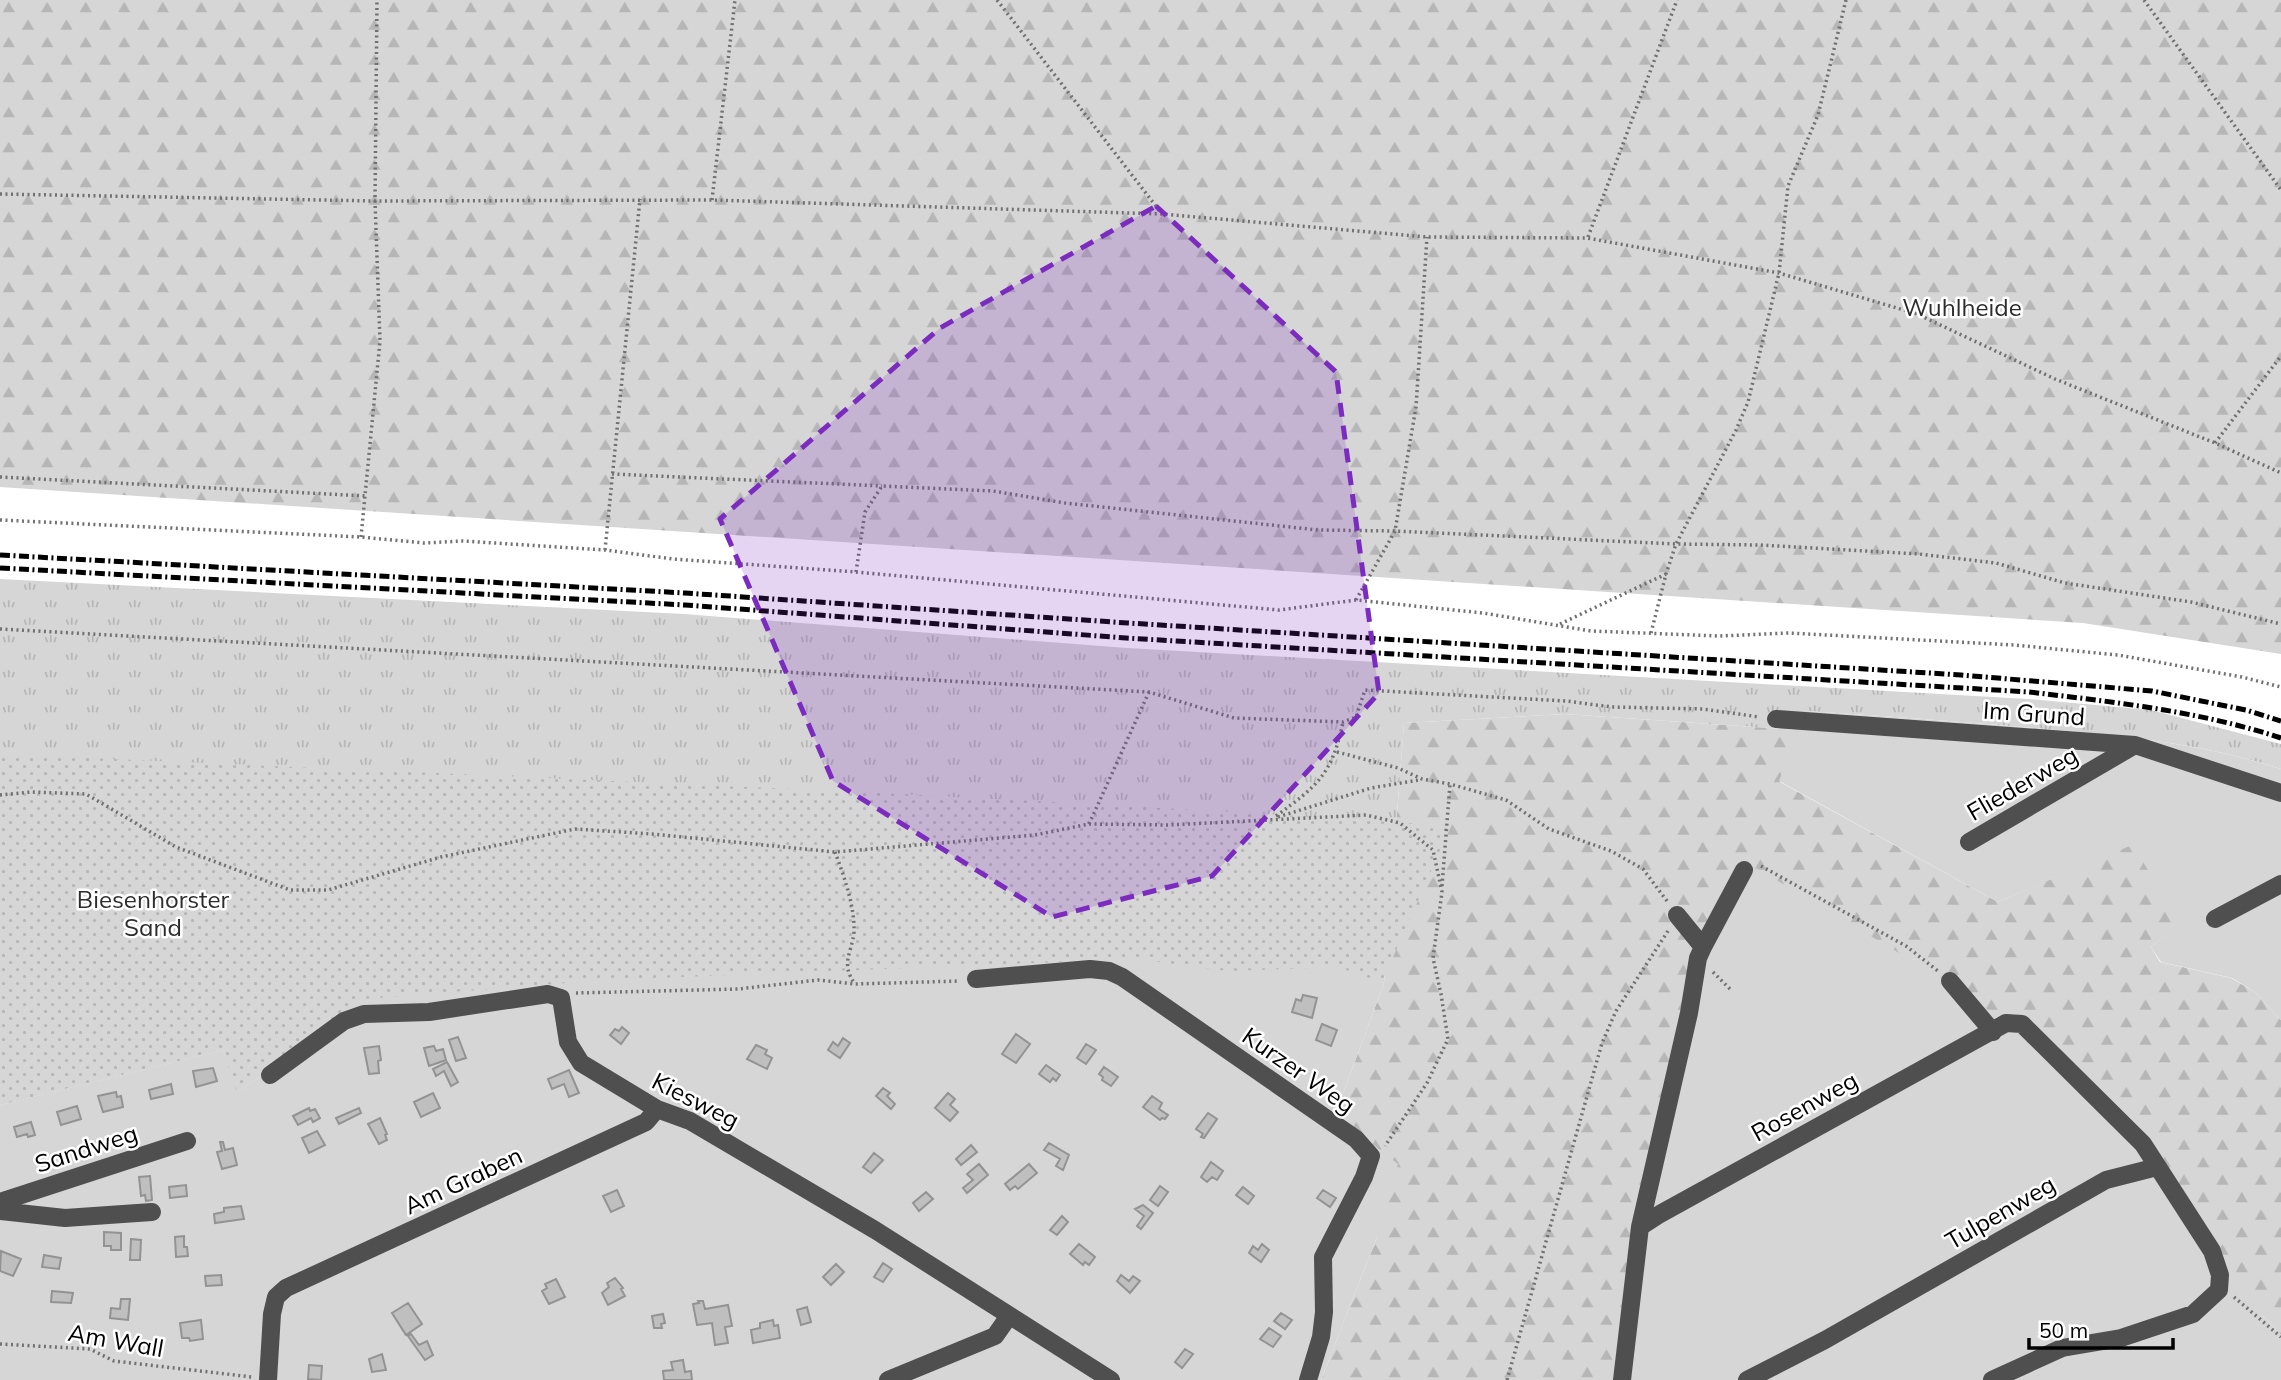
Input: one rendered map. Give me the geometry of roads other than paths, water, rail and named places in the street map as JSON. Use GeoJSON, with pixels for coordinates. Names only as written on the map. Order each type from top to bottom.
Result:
{"type":"FeatureCollection","features":[{"type":"Feature","properties":{"kind":"lane","name":"Im Grund"},"geometry":{"type":"LineString","coordinates":[[1776,719],[2136,745],[2281,793]]}},
{"type":"Feature","properties":{"kind":"lane","name":"Fliederweg"},"geometry":{"type":"LineString","coordinates":[[1969,842],[2136,745]]}},
{"type":"Feature","properties":{"kind":"lane"},"geometry":{"type":"LineString","coordinates":[[1622,1380],[1640,1227],[1689,1013],[1698,958],[1744,870]]}},
{"type":"Feature","properties":{"kind":"lane"},"geometry":{"type":"LineString","coordinates":[[2215,919],[2281,884]]}},
{"type":"Feature","properties":{"kind":"lane"},"geometry":{"type":"LineString","coordinates":[[1677,915],[1703,947]]}},
{"type":"Feature","properties":{"kind":"lane","name":"Kurzer Weg"},"geometry":{"type":"LineString","coordinates":[[976,979],[1090,969],[1109,971],[1122,977],[1356,1139],[1371,1156],[1364,1177],[1323,1257],[1324,1312],[1321,1337],[1308,1380]]}},
{"type":"Feature","properties":{"kind":"lane"},"geometry":{"type":"LineString","coordinates":[[1950,981],[1993,1032]]}},
{"type":"Feature","properties":{"kind":"lane","name":"Kiesweg"},"geometry":{"type":"LineString","coordinates":[[270,1075],[344,1021],[364,1014],[429,1012],[548,995],[561,998],[568,1042],[581,1063],[657,1109],[690,1121],[854,1217],[1111,1380]]}},
{"type":"Feature","properties":{"kind":"lane","name":"Rosenweg"},"geometry":{"type":"LineString","coordinates":[[1640,1227],[1815,1127],[2006,1023],[2022,1024],[2143,1144],[2157,1167]]}},
{"type":"Feature","properties":{"kind":"lane","name":"Am Graben"},"geometry":{"type":"LineString","coordinates":[[268,1379],[272,1314],[276,1297],[286,1288],[646,1122],[657,1109]]}},
{"type":"Feature","properties":{"kind":"lane","name":"Sandweg"},"geometry":{"type":"LineString","coordinates":[[0,1202],[187,1141]]}},
{"type":"Feature","properties":{"kind":"lane"},"geometry":{"type":"LineString","coordinates":[[1992,1380],[2062,1348],[2121,1338],[2193,1314],[2219,1290],[2220,1275],[2212,1251],[2157,1167]]}},
{"type":"Feature","properties":{"kind":"lane","name":"Tulpenweg"},"geometry":{"type":"LineString","coordinates":[[1747,1380],[1825,1340],[2106,1180],[2157,1167]]}},
{"type":"Feature","properties":{"kind":"lane"},"geometry":{"type":"LineString","coordinates":[[0,1210],[65,1218],[152,1212]]}},
{"type":"Feature","properties":{"kind":"lane"},"geometry":{"type":"LineString","coordinates":[[888,1380],[995,1336],[1009,1316]]}},
{"type":"Feature","properties":{"kind":"railway"},"geometry":{"type":"LineString","coordinates":[[0,555],[685,593],[1961,675],[2152,691],[2246,710],[2281,721]]}},
{"type":"Feature","properties":{"kind":"railway"},"geometry":{"type":"LineString","coordinates":[[0,568],[685,605],[1126,638],[2029,692],[2188,714],[2281,738]]}},
{"type":"Feature","properties":{"kind":"park label","name":"Wuhlheide"},"geometry":{"type":"Point","coordinates":[1962,307]}},
{"type":"Feature","properties":{"kind":"park label","name":"Biesenhorster Sand"},"geometry":{"type":"Point","coordinates":[153,913]}}]}
